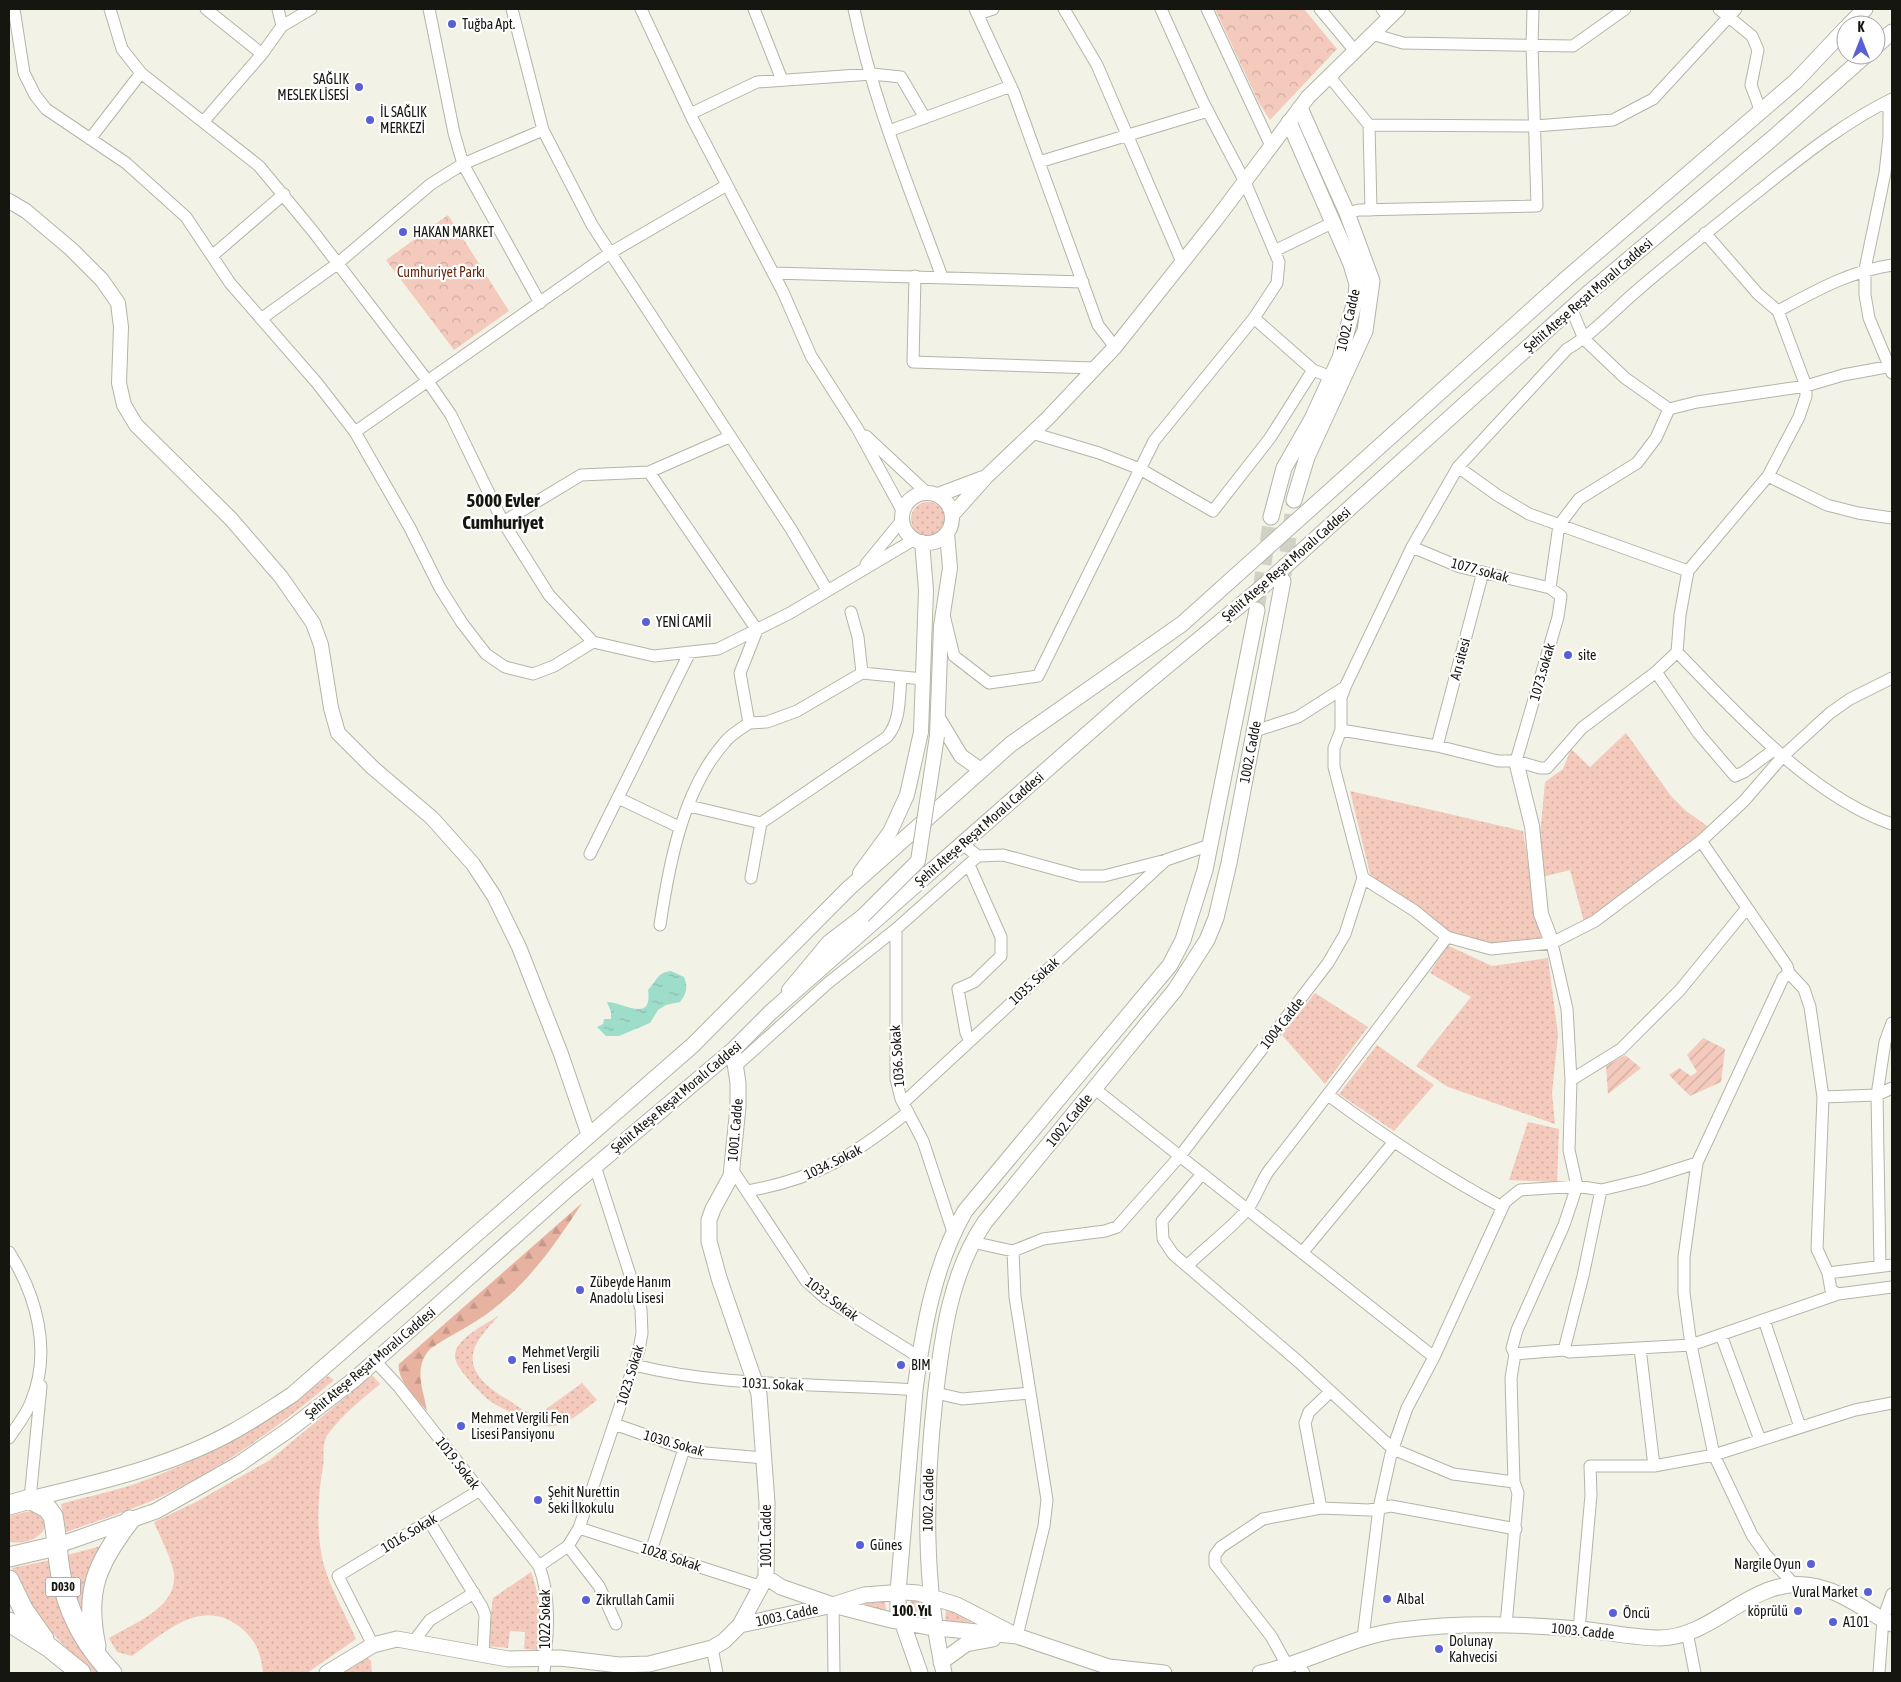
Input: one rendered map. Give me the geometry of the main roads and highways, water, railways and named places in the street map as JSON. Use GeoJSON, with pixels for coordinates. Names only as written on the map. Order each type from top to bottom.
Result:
{"type":"FeatureCollection","features":[{"type":"Feature","properties":{"kind":"highway"},"geometry":{"type":"LineString","coordinates":[[9,1505],[30,1498]]}},
{"type":"Feature","properties":{"kind":"highway","name":"D030"},"geometry":{"type":"LineString","coordinates":[[30,1498],[47,1508],[53,1516],[56,1546],[64,1589],[71,1611],[106,1666]]}},
{"type":"Feature","properties":{"kind":"highway"},"geometry":{"type":"LineString","coordinates":[[106,1666],[90,1613],[94,1582],[104,1556],[130,1520]]}},
{"type":"Feature","properties":{"kind":"highway"},"geometry":{"type":"LineString","coordinates":[[9,1557],[56,1546]]}},
{"type":"Feature","properties":{"kind":"highway"},"geometry":{"type":"LineString","coordinates":[[9,1580],[23,1609],[50,1648]]}},
{"type":"Feature","properties":{"kind":"highway"},"geometry":{"type":"LineString","coordinates":[[9,1622],[50,1648],[81,1673]]}},
{"type":"Feature","properties":{"kind":"main road"},"geometry":{"type":"LineString","coordinates":[[30,1498],[97,1482],[166,1461],[232,1432],[292,1395],[692,1045],[849,888],[981,770],[1011,744],[1182,624],[1567,278],[1796,81],[1836,39]]}},
{"type":"Feature","properties":{"kind":"main road","name":"Şehit Ateşe Reşat Moralı Caddesi"},"geometry":{"type":"LineString","coordinates":[[56,1546],[156,1511],[239,1464],[290,1429],[375,1361],[595,1166],[733,1050],[771,1012],[1126,700],[1261,588],[1571,308],[1774,137],[1855,65]]}},
{"type":"Feature","properties":{"kind":"main road","name":"1002. Cadde"},"geometry":{"type":"LineString","coordinates":[[1271,517],[1284,468],[1365,331],[1372,281],[1347,214],[1300,108]]}},
{"type":"Feature","properties":{"kind":"main road","name":"1002. Cadde"},"geometry":{"type":"LineString","coordinates":[[1289,122],[1351,264],[1357,284],[1356,296],[1336,380],[1307,457],[1294,500]]}},
{"type":"Feature","properties":{"kind":"main road"},"geometry":{"type":"LineString","coordinates":[[1332,223],[1347,214]]}},
{"type":"Feature","properties":{"kind":"main road","name":"1002. Cadde"},"geometry":{"type":"LineString","coordinates":[[942,1668],[931,1596],[927,1530],[928,1483],[938,1366],[953,1293],[972,1242],[985,1222],[1175,990],[1200,953],[1216,918],[1232,849],[1283,582]]}},
{"type":"Feature","properties":{"kind":"main road","name":"1002. Cadde"},"geometry":{"type":"LineString","coordinates":[[920,1673],[898,1610],[898,1592],[915,1390],[919,1357],[934,1287],[953,1232],[965,1211],[1170,965],[1183,940],[1195,905],[1210,845],[1257,610]]}},
{"type":"Feature","properties":{"kind":"main road"},"geometry":{"type":"LineString","coordinates":[[1233,727],[1254,731]]}},
{"type":"Feature","properties":{"kind":"main road"},"geometry":{"type":"LineString","coordinates":[[1210,845],[1232,849]]}},
{"type":"Feature","properties":{"kind":"main road","name":"1001. Cadde"},"geometry":{"type":"LineString","coordinates":[[327,1673],[373,1645],[397,1639],[544,1666],[560,1658],[636,1669],[712,1648],[724,1641],[740,1625],[764,1582],[765,1458],[757,1384],[719,1278],[709,1241],[711,1214],[727,1185],[732,1170],[738,1108],[736,1066],[733,1050]]}},
{"type":"Feature","properties":{"kind":"main road"},"geometry":{"type":"LineString","coordinates":[[1078,1075],[1095,1089]]}},
{"type":"Feature","properties":{"kind":"main road"},"geometry":{"type":"LineString","coordinates":[[953,1232],[972,1242]]}},
{"type":"Feature","properties":{"kind":"main road"},"geometry":{"type":"LineString","coordinates":[[915,1390],[936,1393]]}},
{"type":"Feature","properties":{"kind":"main road"},"geometry":{"type":"LineString","coordinates":[[764,1582],[833,1605]]}},
{"type":"Feature","properties":{"kind":"main road","name":"1003. Cadde"},"geometry":{"type":"LineString","coordinates":[[1260,1673],[1296,1667],[1362,1638],[1399,1630],[1506,1625],[1660,1638],[1687,1632],[1752,1596],[1768,1590],[1796,1585],[1819,1587],[1887,1622]]}},
{"type":"Feature","properties":{"kind":"main road","name":"1003. Cadde"},"geometry":{"type":"LineString","coordinates":[[740,1625],[833,1605],[864,1595],[898,1592],[931,1596],[979,1615],[1017,1636],[1109,1670],[1164,1673]]}},
{"type":"Feature","properties":{"kind":"main road","name":"1003. Cadde"},"geometry":{"type":"LineString","coordinates":[[833,1605],[903,1623],[1017,1636]]}},
{"type":"Feature","properties":{"kind":"main road"},"geometry":{"type":"LineString","coordinates":[[942,1668],[966,1644],[980,1640],[1017,1636]]}},
{"type":"Feature","properties":{"kind":"water"},"geometry":{"type":"Polygon","coordinates":[[[671,971],[684,977],[686,990],[680,1002],[666,1005],[658,1010],[650,1023],[619,1036],[606,1036],[597,1027],[603,1024],[604,1019],[611,1019],[611,1012],[607,1002],[641,1009],[646,1006],[648,990],[657,978],[671,971]]]}},
{"type":"Feature","properties":{"kind":"tunnel"},"geometry":{"type":"LineString","coordinates":[[1284,575],[1294,500]]}},
{"type":"Feature","properties":{"kind":"tunnel"},"geometry":{"type":"LineString","coordinates":[[1257,610],[1271,517]]}},
{"type":"Feature","properties":{"kind":"place","name":"Tuğba Apt."},"geometry":{"type":"Point","coordinates":[452,24]}},
{"type":"Feature","properties":{"kind":"place","name":"SAĞLIK MESLEK LİSESİ"},"geometry":{"type":"Point","coordinates":[359,87]}},
{"type":"Feature","properties":{"kind":"place","name":"İL SAĞLIK MERKEZİ"},"geometry":{"type":"Point","coordinates":[370,120]}},
{"type":"Feature","properties":{"kind":"place","name":"HAKAN MARKET"},"geometry":{"type":"Point","coordinates":[403,232]}},
{"type":"Feature","properties":{"kind":"place","name":"YENİ CAMİİ"},"geometry":{"type":"Point","coordinates":[646,622]}},
{"type":"Feature","properties":{"kind":"place","name":"site"},"geometry":{"type":"Point","coordinates":[1568,655]}},
{"type":"Feature","properties":{"kind":"place","name":"Zübeyde Hanım Anadolu Lisesi"},"geometry":{"type":"Point","coordinates":[580,1290]}},
{"type":"Feature","properties":{"kind":"place","name":"Mehmet Vergili Fen Lisesi"},"geometry":{"type":"Point","coordinates":[512,1360]}},
{"type":"Feature","properties":{"kind":"place","name":"BIM"},"geometry":{"type":"Point","coordinates":[901,1365]}},
{"type":"Feature","properties":{"kind":"place","name":"Mehmet Vergili Fen Lisesi Pansiyonu"},"geometry":{"type":"Point","coordinates":[461,1426]}},
{"type":"Feature","properties":{"kind":"place","name":"Şehit Nurettin Seki İlkokulu"},"geometry":{"type":"Point","coordinates":[538,1500]}},
{"type":"Feature","properties":{"kind":"place","name":"Günes"},"geometry":{"type":"Point","coordinates":[860,1545]}},
{"type":"Feature","properties":{"kind":"place","name":"Nargile Oyun"},"geometry":{"type":"Point","coordinates":[1811,1564]}},
{"type":"Feature","properties":{"kind":"place","name":"Vural Market"},"geometry":{"type":"Point","coordinates":[1868,1592]}},
{"type":"Feature","properties":{"kind":"place","name":"Albal"},"geometry":{"type":"Point","coordinates":[1387,1599]}},
{"type":"Feature","properties":{"kind":"place","name":"Zikrullah Camii"},"geometry":{"type":"Point","coordinates":[586,1600]}},
{"type":"Feature","properties":{"kind":"place","name":"köprülü"},"geometry":{"type":"Point","coordinates":[1798,1611]}},
{"type":"Feature","properties":{"kind":"place","name":"Öncü"},"geometry":{"type":"Point","coordinates":[1613,1613]}},
{"type":"Feature","properties":{"kind":"place","name":"A101"},"geometry":{"type":"Point","coordinates":[1833,1622]}},
{"type":"Feature","properties":{"kind":"place","name":"Dolunay Kahvecisi"},"geometry":{"type":"Point","coordinates":[1439,1649]}},
{"type":"Feature","properties":{"kind":"district","name":"5000 Evler Cumhuriyet"},"geometry":{"type":"Point","coordinates":[503,511]}},
{"type":"Feature","properties":{"kind":"district","name":"100. Yıl"},"geometry":{"type":"Point","coordinates":[912,1610]}},
{"type":"Feature","properties":{"kind":"park label","name":"Cumhuriyet Parkı"},"geometry":{"type":"Point","coordinates":[441,272]}}]}
